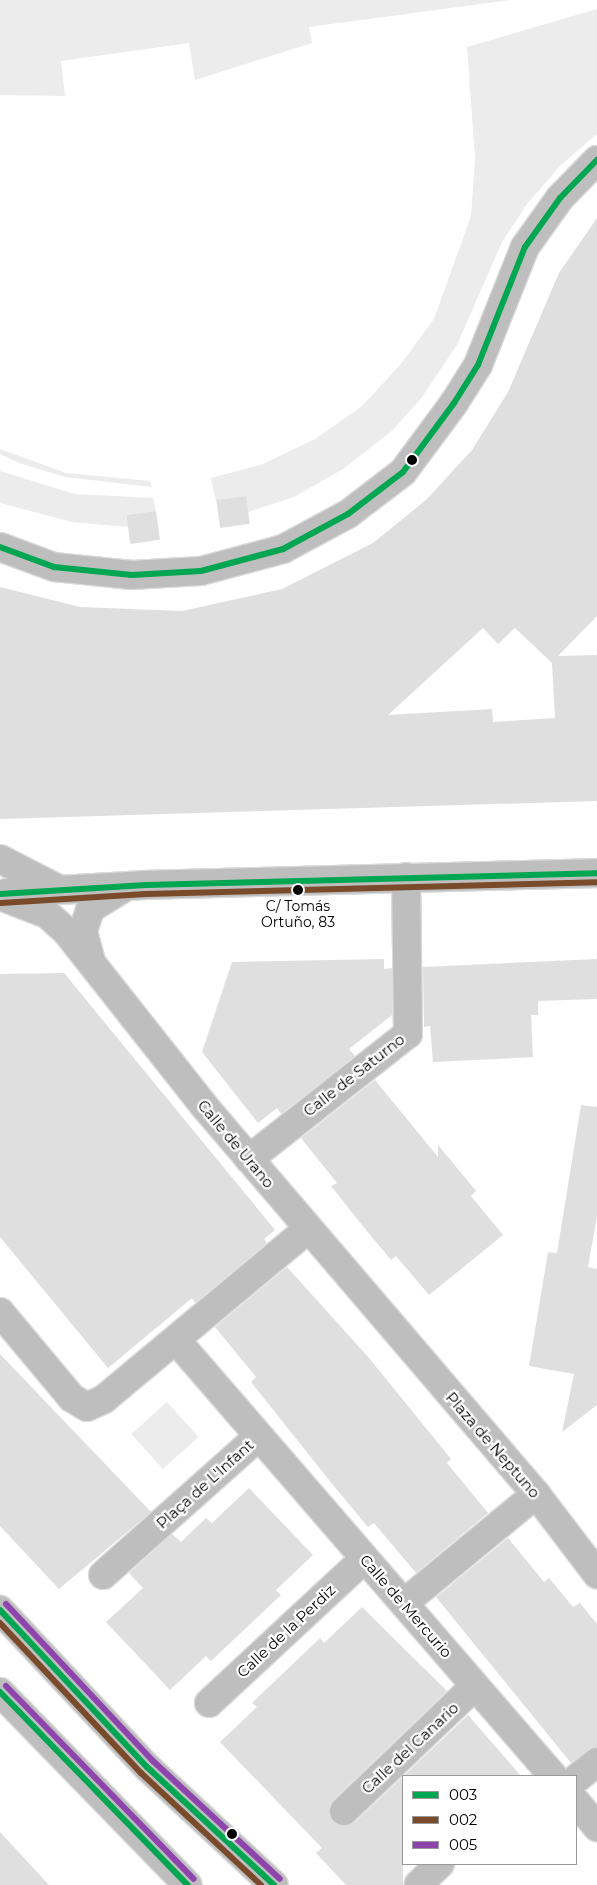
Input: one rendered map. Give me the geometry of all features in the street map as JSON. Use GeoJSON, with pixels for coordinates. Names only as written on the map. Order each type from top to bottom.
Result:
{"type":"FeatureCollection","features":[{"type":"Feature","properties":{"kind":"street"},"geometry":{"type":"LineString","coordinates":[[0,547],[54,567],[132,575],[201,571],[283,549],[348,514],[403,472],[454,403],[478,365],[525,246],[560,198],[597,160]]}},
{"type":"Feature","properties":{"kind":"street"},"geometry":{"type":"LineString","coordinates":[[0,858],[61,890]]}},
{"type":"Feature","properties":{"kind":"street"},"geometry":{"type":"LineString","coordinates":[[0,895],[130,885],[597,873]]}},
{"type":"Feature","properties":{"kind":"street","name":"Calle de Saturno"},"geometry":{"type":"LineString","coordinates":[[249,1159],[408,1034],[406,877]]}},
{"type":"Feature","properties":{"kind":"street"},"geometry":{"type":"LineString","coordinates":[[92,965],[83,931],[90,909],[109,893],[130,885]]}},
{"type":"Feature","properties":{"kind":"street","name":"Calle de Urano"},"geometry":{"type":"LineString","coordinates":[[0,895],[47,914],[92,965],[307,1230],[385,1320]]}},
{"type":"Feature","properties":{"kind":"street"},"geometry":{"type":"LineString","coordinates":[[0,1312],[72,1398],[87,1407],[104,1399],[307,1230]]}},
{"type":"Feature","properties":{"kind":"street","name":"Plaza de Neptuno"},"geometry":{"type":"LineString","coordinates":[[385,1320],[536,1494],[597,1574]]}},
{"type":"Feature","properties":{"kind":"street","name":"Plaça de L'Infant"},"geometry":{"type":"LineString","coordinates":[[103,1575],[257,1438],[176,1340]]}},
{"type":"Feature","properties":{"kind":"street","name":"Calle de Mercurio"},"geometry":{"type":"LineString","coordinates":[[257,1438],[476,1686],[542,1773]]}},
{"type":"Feature","properties":{"kind":"street"},"geometry":{"type":"LineString","coordinates":[[404,1603],[536,1494]]}},
{"type":"Feature","properties":{"kind":"street","name":"Calle de la Perdiz"},"geometry":{"type":"LineString","coordinates":[[209,1703],[364,1558]]}},
{"type":"Feature","properties":{"kind":"street"},"geometry":{"type":"LineString","coordinates":[[0,1610],[147,1767],[274,1885]]}},
{"type":"Feature","properties":{"kind":"street","name":"Calle del Canario"},"geometry":{"type":"LineString","coordinates":[[344,1811],[476,1686]]}},
{"type":"Feature","properties":{"kind":"street"},"geometry":{"type":"LineString","coordinates":[[0,1692],[188,1885]]}},
{"type":"Feature","properties":{"kind":"street"},"geometry":{"type":"LineString","coordinates":[[577,1778],[597,1762]]}},
{"type":"Feature","properties":{"kind":"street"},"geometry":{"type":"LineString","coordinates":[[577,1803],[597,1827]]}},
{"type":"Feature","properties":{"kind":"street"},"geometry":{"type":"LineString","coordinates":[[419,1884],[439,1865]]}},
{"type":"Feature","properties":{"kind":"shaded area"},"geometry":{"type":"Polygon","coordinates":[[[0,0],[510,0],[309,27],[312,43],[195,80],[189,43],[61,61],[65,96],[0,95],[0,0]]]}},
{"type":"Feature","properties":{"kind":"shaded area"},"geometry":{"type":"Polygon","coordinates":[[[597,9],[597,134],[561,165],[527,204],[502,242],[457,345],[422,397],[393,430],[343,469],[294,497],[248,512],[245,496],[216,501],[211,478],[263,464],[315,439],[361,407],[400,365],[434,319],[471,216],[475,158],[467,47],[597,9]]]}},
{"type":"Feature","properties":{"kind":"shaded area"},"geometry":{"type":"Polygon","coordinates":[[[0,449],[66,473],[150,481],[152,487],[65,477],[19,463],[0,454],[0,449]]]}},
{"type":"Feature","properties":{"kind":"shaded area"},"geometry":{"type":"Polygon","coordinates":[[[0,471],[75,494],[153,498],[156,511],[126,516],[128,527],[72,522],[0,503],[0,471]]]}},
{"type":"Feature","properties":{"kind":"shaded area"},"geometry":{"type":"Polygon","coordinates":[[[167,1402],[198,1437],[163,1469],[131,1434],[167,1402]]]}},
{"type":"Feature","properties":{"kind":"building"},"geometry":{"type":"Polygon","coordinates":[[[597,218],[597,616],[558,656],[597,655],[597,801],[0,819],[0,587],[80,607],[182,611],[282,589],[373,543],[426,500],[472,450],[508,392],[559,273],[597,218]],[[483,628],[388,715],[492,709],[493,722],[555,718],[552,663],[515,628],[498,644],[483,628]]]}},
{"type":"Feature","properties":{"kind":"building"},"geometry":{"type":"Polygon","coordinates":[[[246,496],[250,524],[220,528],[216,500],[246,496]]]}},
{"type":"Feature","properties":{"kind":"building"},"geometry":{"type":"Polygon","coordinates":[[[156,511],[160,540],[130,544],[126,515],[156,511]]]}},
{"type":"Feature","properties":{"kind":"building"},"geometry":{"type":"Polygon","coordinates":[[[384,959],[384,969],[392,968],[392,1015],[349,1049],[355,1056],[281,1114],[277,1108],[258,1123],[202,1052],[232,962],[384,959]]]}},
{"type":"Feature","properties":{"kind":"building"},"geometry":{"type":"Polygon","coordinates":[[[597,959],[597,999],[538,1001],[538,1015],[531,1015],[533,1057],[433,1062],[430,1026],[424,1027],[423,967],[597,959]]]}},
{"type":"Feature","properties":{"kind":"building"},"geometry":{"type":"Polygon","coordinates":[[[64,973],[275,1230],[264,1239],[267,1243],[195,1303],[192,1298],[108,1368],[0,1237],[0,974],[64,973]]]}},
{"type":"Feature","properties":{"kind":"building"},"geometry":{"type":"Polygon","coordinates":[[[375,1080],[438,1157],[438,1145],[476,1191],[471,1196],[503,1235],[429,1295],[396,1256],[391,1260],[366,1230],[331,1186],[337,1183],[301,1138],[375,1080]]]}},
{"type":"Feature","properties":{"kind":"building"},"geometry":{"type":"Polygon","coordinates":[[[581,1105],[597,1107],[597,1216],[588,1267],[597,1269],[597,1405],[562,1432],[574,1374],[529,1366],[548,1252],[557,1253],[581,1105]]]}},
{"type":"Feature","properties":{"kind":"building"},"geometry":{"type":"Polygon","coordinates":[[[287,1267],[369,1358],[451,1459],[447,1463],[488,1513],[416,1573],[374,1523],[368,1527],[333,1485],[251,1382],[256,1377],[215,1327],[287,1267]]]}},
{"type":"Feature","properties":{"kind":"building"},"geometry":{"type":"Polygon","coordinates":[[[0,1354],[151,1512],[59,1589],[0,1526],[0,1354]]]}},
{"type":"Feature","properties":{"kind":"building"},"geometry":{"type":"Polygon","coordinates":[[[249,1488],[313,1555],[276,1590],[281,1595],[211,1661],[206,1656],[170,1690],[106,1622],[143,1588],[129,1573],[172,1534],[181,1542],[206,1518],[212,1523],[249,1488]]]}},
{"type":"Feature","properties":{"kind":"building"},"geometry":{"type":"Polygon","coordinates":[[[508,1538],[544,1582],[549,1578],[573,1607],[580,1603],[597,1624],[597,1747],[571,1763],[436,1597],[508,1538]]]}},
{"type":"Feature","properties":{"kind":"building"},"geometry":{"type":"Polygon","coordinates":[[[362,1607],[447,1691],[333,1800],[329,1807],[332,1821],[340,1826],[355,1822],[402,1778],[403,1885],[346,1885],[316,1853],[322,1848],[220,1742],[257,1707],[252,1703],[320,1638],[324,1643],[362,1607]]]}},
{"type":"Feature","properties":{"kind":"building"},"geometry":{"type":"Polygon","coordinates":[[[468,1715],[520,1775],[405,1775],[468,1715]]]}},
{"type":"Feature","properties":{"kind":"building"},"geometry":{"type":"Polygon","coordinates":[[[0,1832],[25,1859],[49,1885],[0,1885],[0,1832]]]}},
{"type":"Feature","properties":{"kind":"transit line","name":"003"},"geometry":{"type":"LineString","coordinates":[[0,547],[54,567],[132,575],[201,571],[283,549],[348,514],[403,472],[454,403],[478,365],[525,247],[560,198],[597,160]]}},
{"type":"Feature","properties":{"kind":"transit line","name":"003"},"geometry":{"type":"LineString","coordinates":[[0,894],[146,885],[597,873]]}},
{"type":"Feature","properties":{"kind":"transit line","name":"002"},"geometry":{"type":"LineString","coordinates":[[1,903],[146,894],[597,882]]}},
{"type":"Feature","properties":{"kind":"transit line","name":"005"},"geometry":{"type":"LineString","coordinates":[[6,1604],[153,1761],[280,1879]]}},
{"type":"Feature","properties":{"kind":"transit line","name":"003"},"geometry":{"type":"LineString","coordinates":[[0,1610],[147,1767],[274,1885]]}},
{"type":"Feature","properties":{"kind":"transit line","name":"002"},"geometry":{"type":"LineString","coordinates":[[0,1623],[141,1773],[261,1885]]}},
{"type":"Feature","properties":{"kind":"transit line","name":"005"},"geometry":{"type":"LineString","coordinates":[[6,1686],[194,1879]]}},
{"type":"Feature","properties":{"kind":"transit line","name":"003"},"geometry":{"type":"LineString","coordinates":[[0,1692],[188,1885]]}},
{"type":"Feature","properties":{"kind":"place","name":"C/ Tomás Ortuño, 83"},"geometry":{"type":"Point","coordinates":[298,890]}}]}
